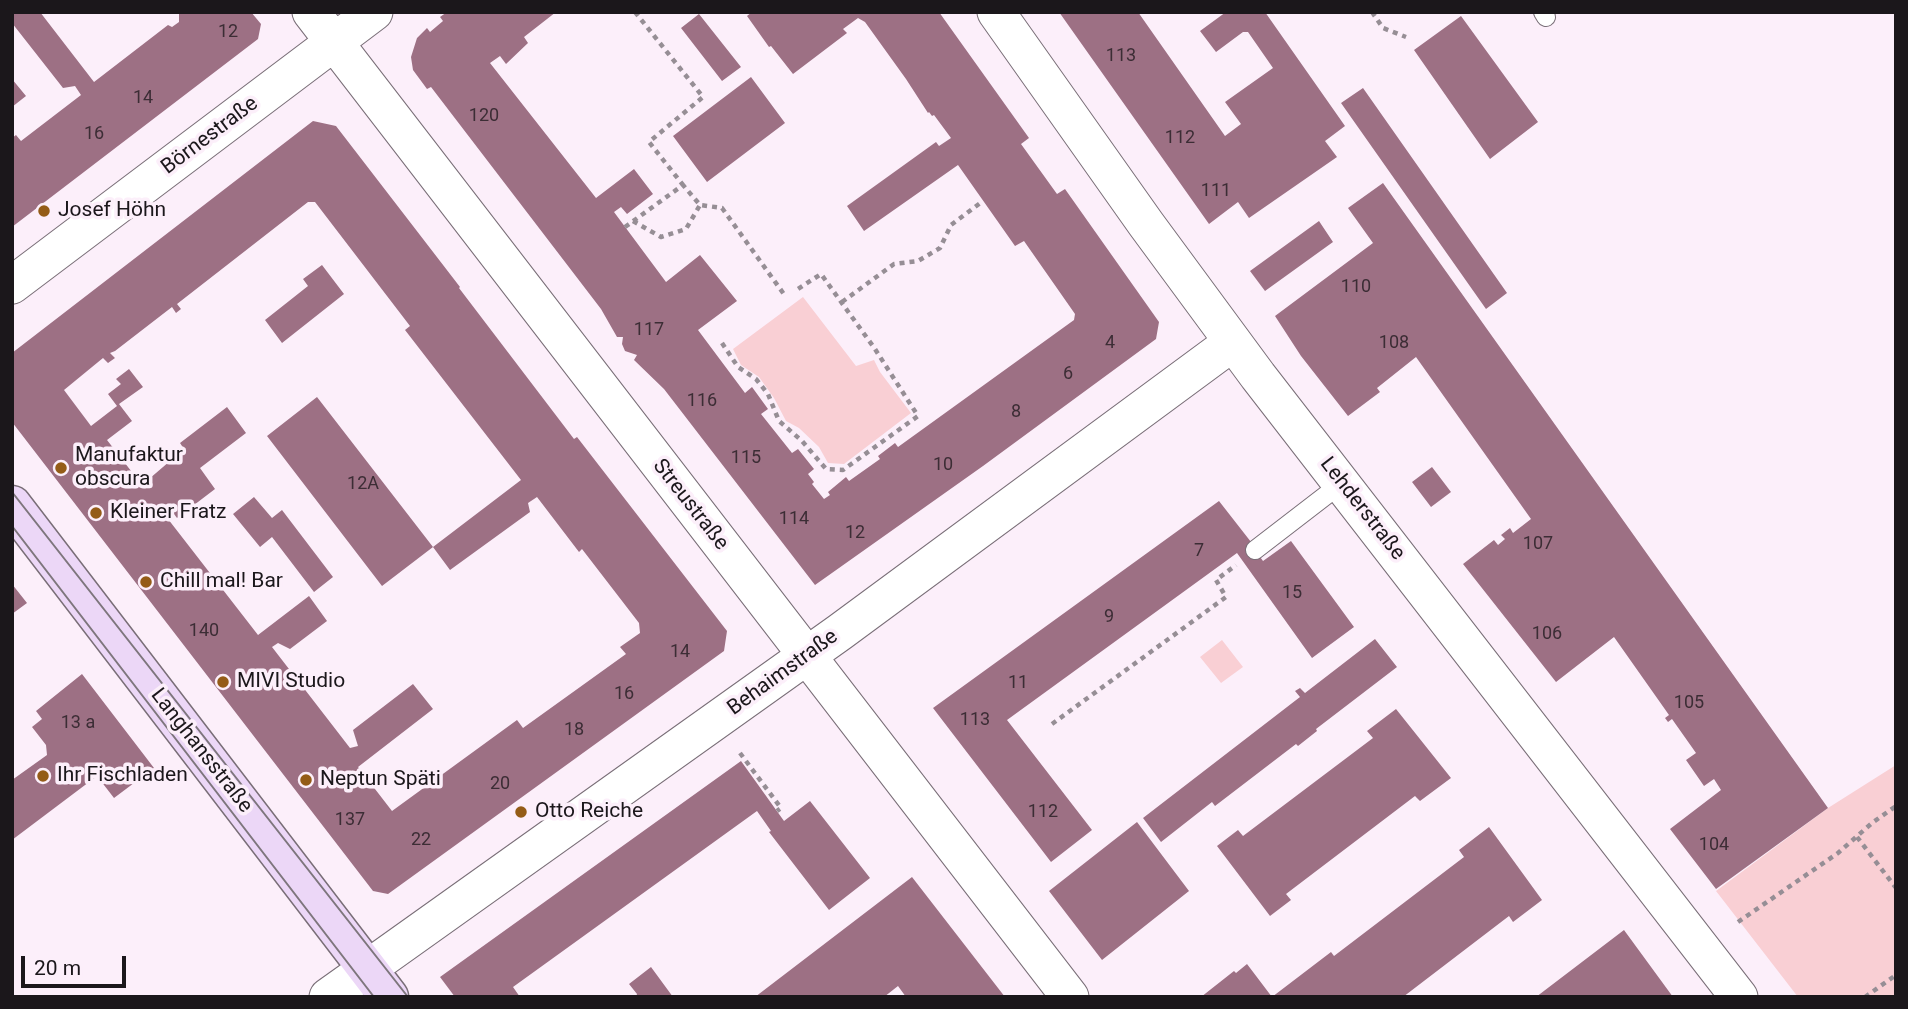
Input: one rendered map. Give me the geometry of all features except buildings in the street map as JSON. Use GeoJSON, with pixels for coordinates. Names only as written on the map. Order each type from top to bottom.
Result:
{"type":"FeatureCollection","features":[{"type":"Feature","properties":{"kind":"street","name":"Streustraße"},"geometry":{"type":"LineString","coordinates":[[311,12],[1070,997]]}},
{"type":"Feature","properties":{"kind":"street","name":"Börnestraße"},"geometry":{"type":"LineString","coordinates":[[12,285],[374,12]]}},
{"type":"Feature","properties":{"kind":"street","name":"Lehderstraße"},"geometry":{"type":"LineString","coordinates":[[996,12],[1233,342],[1739,997]]}},
{"type":"Feature","properties":{"kind":"street","name":"Behaimstraße"},"geometry":{"type":"LineString","coordinates":[[328,997],[379,983],[808,656],[1233,342]]}},
{"type":"Feature","properties":{"kind":"street","name":"Langhansstraße"},"geometry":{"type":"LineString","coordinates":[[12,505],[379,983]]}},
{"type":"Feature","properties":{"kind":"lane"},"geometry":{"type":"LineString","coordinates":[[1249,555],[1342,483]]}},
{"type":"Feature","properties":{"kind":"path"},"geometry":{"type":"LineString","coordinates":[[635,12],[703,97],[649,142],[700,205],[722,208],[786,297]]}},
{"type":"Feature","properties":{"kind":"path"},"geometry":{"type":"LineString","coordinates":[[1372,12],[1384,28],[1406,37]]}},
{"type":"Feature","properties":{"kind":"path"},"geometry":{"type":"LineString","coordinates":[[625,227],[683,185]]}},
{"type":"Feature","properties":{"kind":"path"},"geometry":{"type":"LineString","coordinates":[[842,302],[894,264],[918,261],[940,248],[951,225],[983,201]]}},
{"type":"Feature","properties":{"kind":"path"},"geometry":{"type":"LineString","coordinates":[[633,221],[661,237],[686,229],[700,205]]}},
{"type":"Feature","properties":{"kind":"path"},"geometry":{"type":"LineString","coordinates":[[722,343],[738,367],[756,379],[768,394],[779,421],[802,441],[826,469],[844,470],[918,416],[821,274],[798,289]]}},
{"type":"Feature","properties":{"kind":"path"},"geometry":{"type":"LineString","coordinates":[[1052,724],[1226,597],[1216,580],[1249,555]]}},
{"type":"Feature","properties":{"kind":"path"},"geometry":{"type":"LineString","coordinates":[[740,753],[781,808],[777,811]]}},
{"type":"Feature","properties":{"kind":"path"},"geometry":{"type":"LineString","coordinates":[[1738,922],[1838,853],[1896,806]]}},
{"type":"Feature","properties":{"kind":"path"},"geometry":{"type":"LineString","coordinates":[[1857,837],[1896,888]]}},
{"type":"Feature","properties":{"kind":"path"},"geometry":{"type":"LineString","coordinates":[[1866,997],[1896,975]]}},
{"type":"Feature","properties":{"kind":"shaded area"},"geometry":{"type":"Polygon","coordinates":[[[803,297],[856,366],[874,360],[911,413],[844,464],[828,463],[819,447],[799,428],[786,421],[759,377],[741,365],[733,349],[803,297]]]}},
{"type":"Feature","properties":{"kind":"shaded area"},"geometry":{"type":"Polygon","coordinates":[[[1222,640],[1243,667],[1221,683],[1200,657],[1222,640]]]}},
{"type":"Feature","properties":{"kind":"shaded area"},"geometry":{"type":"Polygon","coordinates":[[[1896,765],[1896,997],[1798,997],[1716,891],[1828,808],[1896,765]]]}},
{"type":"Feature","properties":{"kind":"tram line"},"geometry":{"type":"LineString","coordinates":[[12,492],[408,997]]}},
{"type":"Feature","properties":{"kind":"tram line"},"geometry":{"type":"LineString","coordinates":[[12,526],[374,997]]}},
{"type":"Feature","properties":{"kind":"place","name":"Josef Höhn"},"geometry":{"type":"Point","coordinates":[44,211]}},
{"type":"Feature","properties":{"kind":"place","name":"Manufaktur obscura"},"geometry":{"type":"Point","coordinates":[61,468]}},
{"type":"Feature","properties":{"kind":"place","name":"Kleiner Fratz"},"geometry":{"type":"Point","coordinates":[96,513]}},
{"type":"Feature","properties":{"kind":"place","name":"Chill mal! Bar"},"geometry":{"type":"Point","coordinates":[146,582]}},
{"type":"Feature","properties":{"kind":"place","name":"MIVI Studio"},"geometry":{"type":"Point","coordinates":[223,682]}},
{"type":"Feature","properties":{"kind":"place","name":"Ihr Fischladen"},"geometry":{"type":"Point","coordinates":[43,776]}},
{"type":"Feature","properties":{"kind":"place","name":"Neptun Späti"},"geometry":{"type":"Point","coordinates":[306,780]}},
{"type":"Feature","properties":{"kind":"place","name":"Otto Reiche"},"geometry":{"type":"Point","coordinates":[521,812]}}]}
